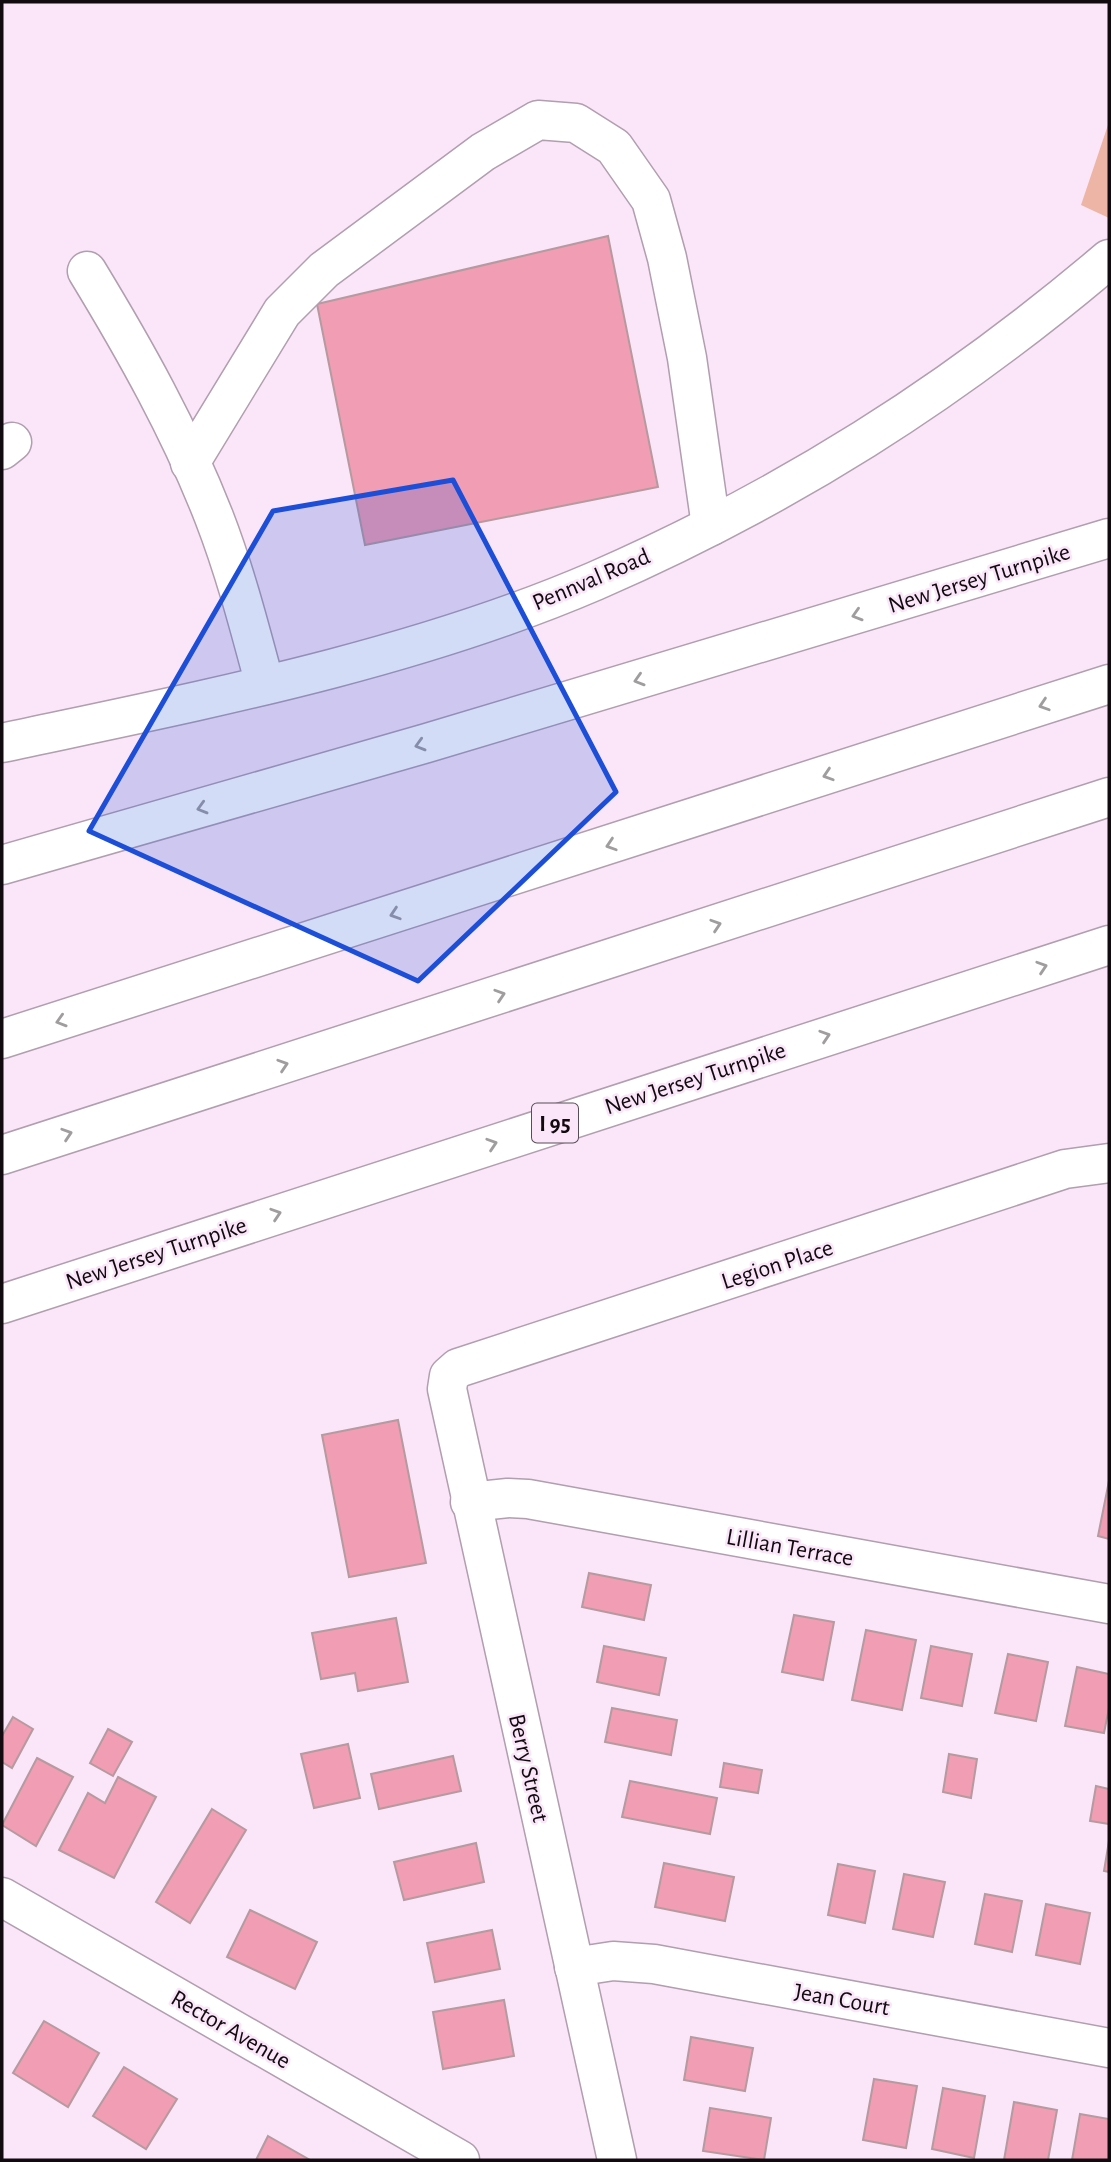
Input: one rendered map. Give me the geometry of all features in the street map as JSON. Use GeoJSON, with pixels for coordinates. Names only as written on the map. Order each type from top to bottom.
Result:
{"type":"FeatureCollection","features":[{"type":"Feature","properties":{"kind":"main road"},"geometry":{"type":"LineString","coordinates":[[190,463],[282,312],[324,270],[483,152],[538,120],[576,123],[614,147],[650,200],[667,258],[687,358],[711,526]]}},
{"type":"Feature","properties":{"kind":"main road","name":"Pennval Road"},"geometry":{"type":"LineString","coordinates":[[2,743],[265,685],[485,621],[593,582],[795,483],[891,425],[1028,328],[1109,259]]}},
{"type":"Feature","properties":{"kind":"main road"},"geometry":{"type":"LineString","coordinates":[[87,271],[141,360],[214,517],[246,612],[265,685]]}},
{"type":"Feature","properties":{"kind":"main road","name":"New Jersey Turnpike"},"geometry":{"type":"LineString","coordinates":[[2,865],[427,743],[1109,538]]}},
{"type":"Feature","properties":{"kind":"main road"},"geometry":{"type":"LineString","coordinates":[[2,1039],[1109,684]]}},
{"type":"Feature","properties":{"kind":"main road"},"geometry":{"type":"LineString","coordinates":[[2,1155],[1109,797]]}},
{"type":"Feature","properties":{"kind":"main road","name":"New Jersey Turnpike"},"geometry":{"type":"LineString","coordinates":[[2,1304],[1109,945]]}},
{"type":"Feature","properties":{"kind":"main road","name":"Legion Place"},"geometry":{"type":"LineString","coordinates":[[449,1376],[458,1368],[1052,1174],[1109,1163]]}},
{"type":"Feature","properties":{"kind":"main road","name":"Berry Street"},"geometry":{"type":"LineString","coordinates":[[449,1376],[447,1389],[470,1502],[617,2160]]}},
{"type":"Feature","properties":{"kind":"main road","name":"Lillian Terrace"},"geometry":{"type":"LineString","coordinates":[[470,1502],[528,1499],[1109,1605]]}},
{"type":"Feature","properties":{"kind":"main road","name":"Rector Avenue"},"geometry":{"type":"LineString","coordinates":[[2,1898],[460,2160]]}},
{"type":"Feature","properties":{"kind":"main road","name":"Jean Court"},"geometry":{"type":"LineString","coordinates":[[574,1967],[612,1961],[644,1963],[1109,2048]]}},
{"type":"Feature","properties":{"kind":"highlighted area"},"geometry":{"type":"Polygon","coordinates":[[[453,480],[616,792],[418,981],[89,831],[273,511],[453,480]]]}},
{"type":"Feature","properties":{"kind":"shaded area"},"geometry":{"type":"Polygon","coordinates":[[[1109,122],[1109,218],[1081,205],[1109,122]]]}},
{"type":"Feature","properties":{"kind":"building"},"geometry":{"type":"Polygon","coordinates":[[[608,236],[658,487],[365,545],[317,304],[608,236]]]}},
{"type":"Feature","properties":{"kind":"building"},"geometry":{"type":"Polygon","coordinates":[[[398,1420],[426,1563],[349,1577],[322,1435],[398,1420]]]}},
{"type":"Feature","properties":{"kind":"building"},"geometry":{"type":"Polygon","coordinates":[[[1109,1481],[1109,1539],[1098,1536],[1109,1481]]]}},
{"type":"Feature","properties":{"kind":"building"},"geometry":{"type":"Polygon","coordinates":[[[589,1573],[651,1585],[644,1620],[582,1607],[589,1573]]]}},
{"type":"Feature","properties":{"kind":"building"},"geometry":{"type":"Polygon","coordinates":[[[794,1615],[834,1622],[823,1680],[782,1672],[794,1615]]]}},
{"type":"Feature","properties":{"kind":"building"},"geometry":{"type":"Polygon","coordinates":[[[396,1618],[408,1682],[358,1691],[355,1673],[321,1679],[312,1633],[396,1618]]]}},
{"type":"Feature","properties":{"kind":"building"},"geometry":{"type":"Polygon","coordinates":[[[866,1630],[916,1640],[902,1710],[852,1700],[866,1630]]]}},
{"type":"Feature","properties":{"kind":"building"},"geometry":{"type":"Polygon","coordinates":[[[604,1646],[666,1658],[659,1695],[597,1682],[604,1646]]]}},
{"type":"Feature","properties":{"kind":"building"},"geometry":{"type":"Polygon","coordinates":[[[931,1646],[972,1654],[962,1706],[921,1698],[931,1646]]]}},
{"type":"Feature","properties":{"kind":"building"},"geometry":{"type":"Polygon","coordinates":[[[1008,1654],[1048,1662],[1036,1721],[995,1713],[1008,1654]]]}},
{"type":"Feature","properties":{"kind":"building"},"geometry":{"type":"Polygon","coordinates":[[[1077,1667],[1109,1674],[1109,1708],[1104,1733],[1065,1726],[1077,1667]]]}},
{"type":"Feature","properties":{"kind":"building"},"geometry":{"type":"Polygon","coordinates":[[[612,1708],[677,1720],[671,1755],[605,1742],[612,1708]]]}},
{"type":"Feature","properties":{"kind":"building"},"geometry":{"type":"Polygon","coordinates":[[[13,1717],[33,1729],[12,1768],[2,1762],[2,1736],[13,1717]]]}},
{"type":"Feature","properties":{"kind":"building"},"geometry":{"type":"Polygon","coordinates":[[[108,1729],[132,1742],[113,1776],[90,1763],[108,1729]]]}},
{"type":"Feature","properties":{"kind":"building"},"geometry":{"type":"Polygon","coordinates":[[[348,1744],[360,1798],[314,1808],[301,1754],[348,1744]]]}},
{"type":"Feature","properties":{"kind":"building"},"geometry":{"type":"Polygon","coordinates":[[[949,1754],[977,1759],[971,1798],[943,1792],[949,1754]]]}},
{"type":"Feature","properties":{"kind":"building"},"geometry":{"type":"Polygon","coordinates":[[[453,1756],[461,1791],[379,1809],[371,1774],[453,1756]]]}},
{"type":"Feature","properties":{"kind":"building"},"geometry":{"type":"Polygon","coordinates":[[[37,1758],[73,1777],[36,1846],[2,1825],[37,1758]]]}},
{"type":"Feature","properties":{"kind":"building"},"geometry":{"type":"Polygon","coordinates":[[[724,1763],[762,1770],[758,1793],[720,1787],[724,1763]]]}},
{"type":"Feature","properties":{"kind":"building"},"geometry":{"type":"Polygon","coordinates":[[[118,1777],[156,1797],[114,1878],[59,1850],[88,1793],[105,1803],[118,1777]]]}},
{"type":"Feature","properties":{"kind":"building"},"geometry":{"type":"Polygon","coordinates":[[[630,1781],[717,1798],[710,1834],[622,1817],[630,1781]]]}},
{"type":"Feature","properties":{"kind":"building"},"geometry":{"type":"Polygon","coordinates":[[[1096,1786],[1109,1789],[1109,1824],[1090,1821],[1096,1786]]]}},
{"type":"Feature","properties":{"kind":"building"},"geometry":{"type":"Polygon","coordinates":[[[212,1809],[246,1830],[190,1923],[156,1902],[212,1809]]]}},
{"type":"Feature","properties":{"kind":"building"},"geometry":{"type":"Polygon","coordinates":[[[1109,1841],[1109,1872],[1104,1871],[1109,1841]]]}},
{"type":"Feature","properties":{"kind":"building"},"geometry":{"type":"Polygon","coordinates":[[[476,1843],[484,1882],[404,1900],[394,1862],[476,1843]]]}},
{"type":"Feature","properties":{"kind":"building"},"geometry":{"type":"Polygon","coordinates":[[[664,1863],[734,1877],[725,1921],[655,1907],[664,1863]]]}},
{"type":"Feature","properties":{"kind":"building"},"geometry":{"type":"Polygon","coordinates":[[[838,1864],[875,1871],[865,1923],[828,1915],[838,1864]]]}},
{"type":"Feature","properties":{"kind":"building"},"geometry":{"type":"Polygon","coordinates":[[[904,1874],[945,1882],[933,1937],[893,1929],[904,1874]]]}},
{"type":"Feature","properties":{"kind":"building"},"geometry":{"type":"Polygon","coordinates":[[[985,1894],[1022,1901],[1012,1952],[975,1944],[985,1894]]]}},
{"type":"Feature","properties":{"kind":"building"},"geometry":{"type":"Polygon","coordinates":[[[1046,1904],[1090,1913],[1080,1964],[1036,1955],[1046,1904]]]}},
{"type":"Feature","properties":{"kind":"building"},"geometry":{"type":"Polygon","coordinates":[[[250,1910],[317,1942],[295,1989],[227,1957],[250,1910]]]}},
{"type":"Feature","properties":{"kind":"building"},"geometry":{"type":"Polygon","coordinates":[[[492,1930],[500,1969],[435,1982],[427,1943],[492,1930]]]}},
{"type":"Feature","properties":{"kind":"building"},"geometry":{"type":"Polygon","coordinates":[[[504,2000],[514,2056],[443,2069],[433,2012],[504,2000]]]}},
{"type":"Feature","properties":{"kind":"building"},"geometry":{"type":"Polygon","coordinates":[[[44,2021],[99,2053],[68,2107],[13,2073],[44,2021]]]}},
{"type":"Feature","properties":{"kind":"building"},"geometry":{"type":"Polygon","coordinates":[[[691,2037],[753,2048],[745,2091],[684,2080],[691,2037]]]}},
{"type":"Feature","properties":{"kind":"building"},"geometry":{"type":"Polygon","coordinates":[[[124,2067],[177,2099],[146,2149],[93,2116],[124,2067]]]}},
{"type":"Feature","properties":{"kind":"building"},"geometry":{"type":"Polygon","coordinates":[[[874,2079],[917,2086],[906,2148],[863,2140],[874,2079]]]}},
{"type":"Feature","properties":{"kind":"building"},"geometry":{"type":"Polygon","coordinates":[[[943,2088],[985,2096],[974,2158],[932,2149],[943,2088]]]}},
{"type":"Feature","properties":{"kind":"building"},"geometry":{"type":"Polygon","coordinates":[[[1014,2102],[1057,2110],[1048,2160],[1004,2160],[1014,2102]]]}},
{"type":"Feature","properties":{"kind":"building"},"geometry":{"type":"Polygon","coordinates":[[[710,2108],[771,2118],[764,2160],[703,2151],[710,2108]]]}},
{"type":"Feature","properties":{"kind":"building"},"geometry":{"type":"Polygon","coordinates":[[[1080,2114],[1109,2119],[1109,2160],[1072,2160],[1080,2114]]]}},
{"type":"Feature","properties":{"kind":"building"},"geometry":{"type":"Polygon","coordinates":[[[268,2136],[310,2160],[256,2160],[268,2136]]]}}]}
